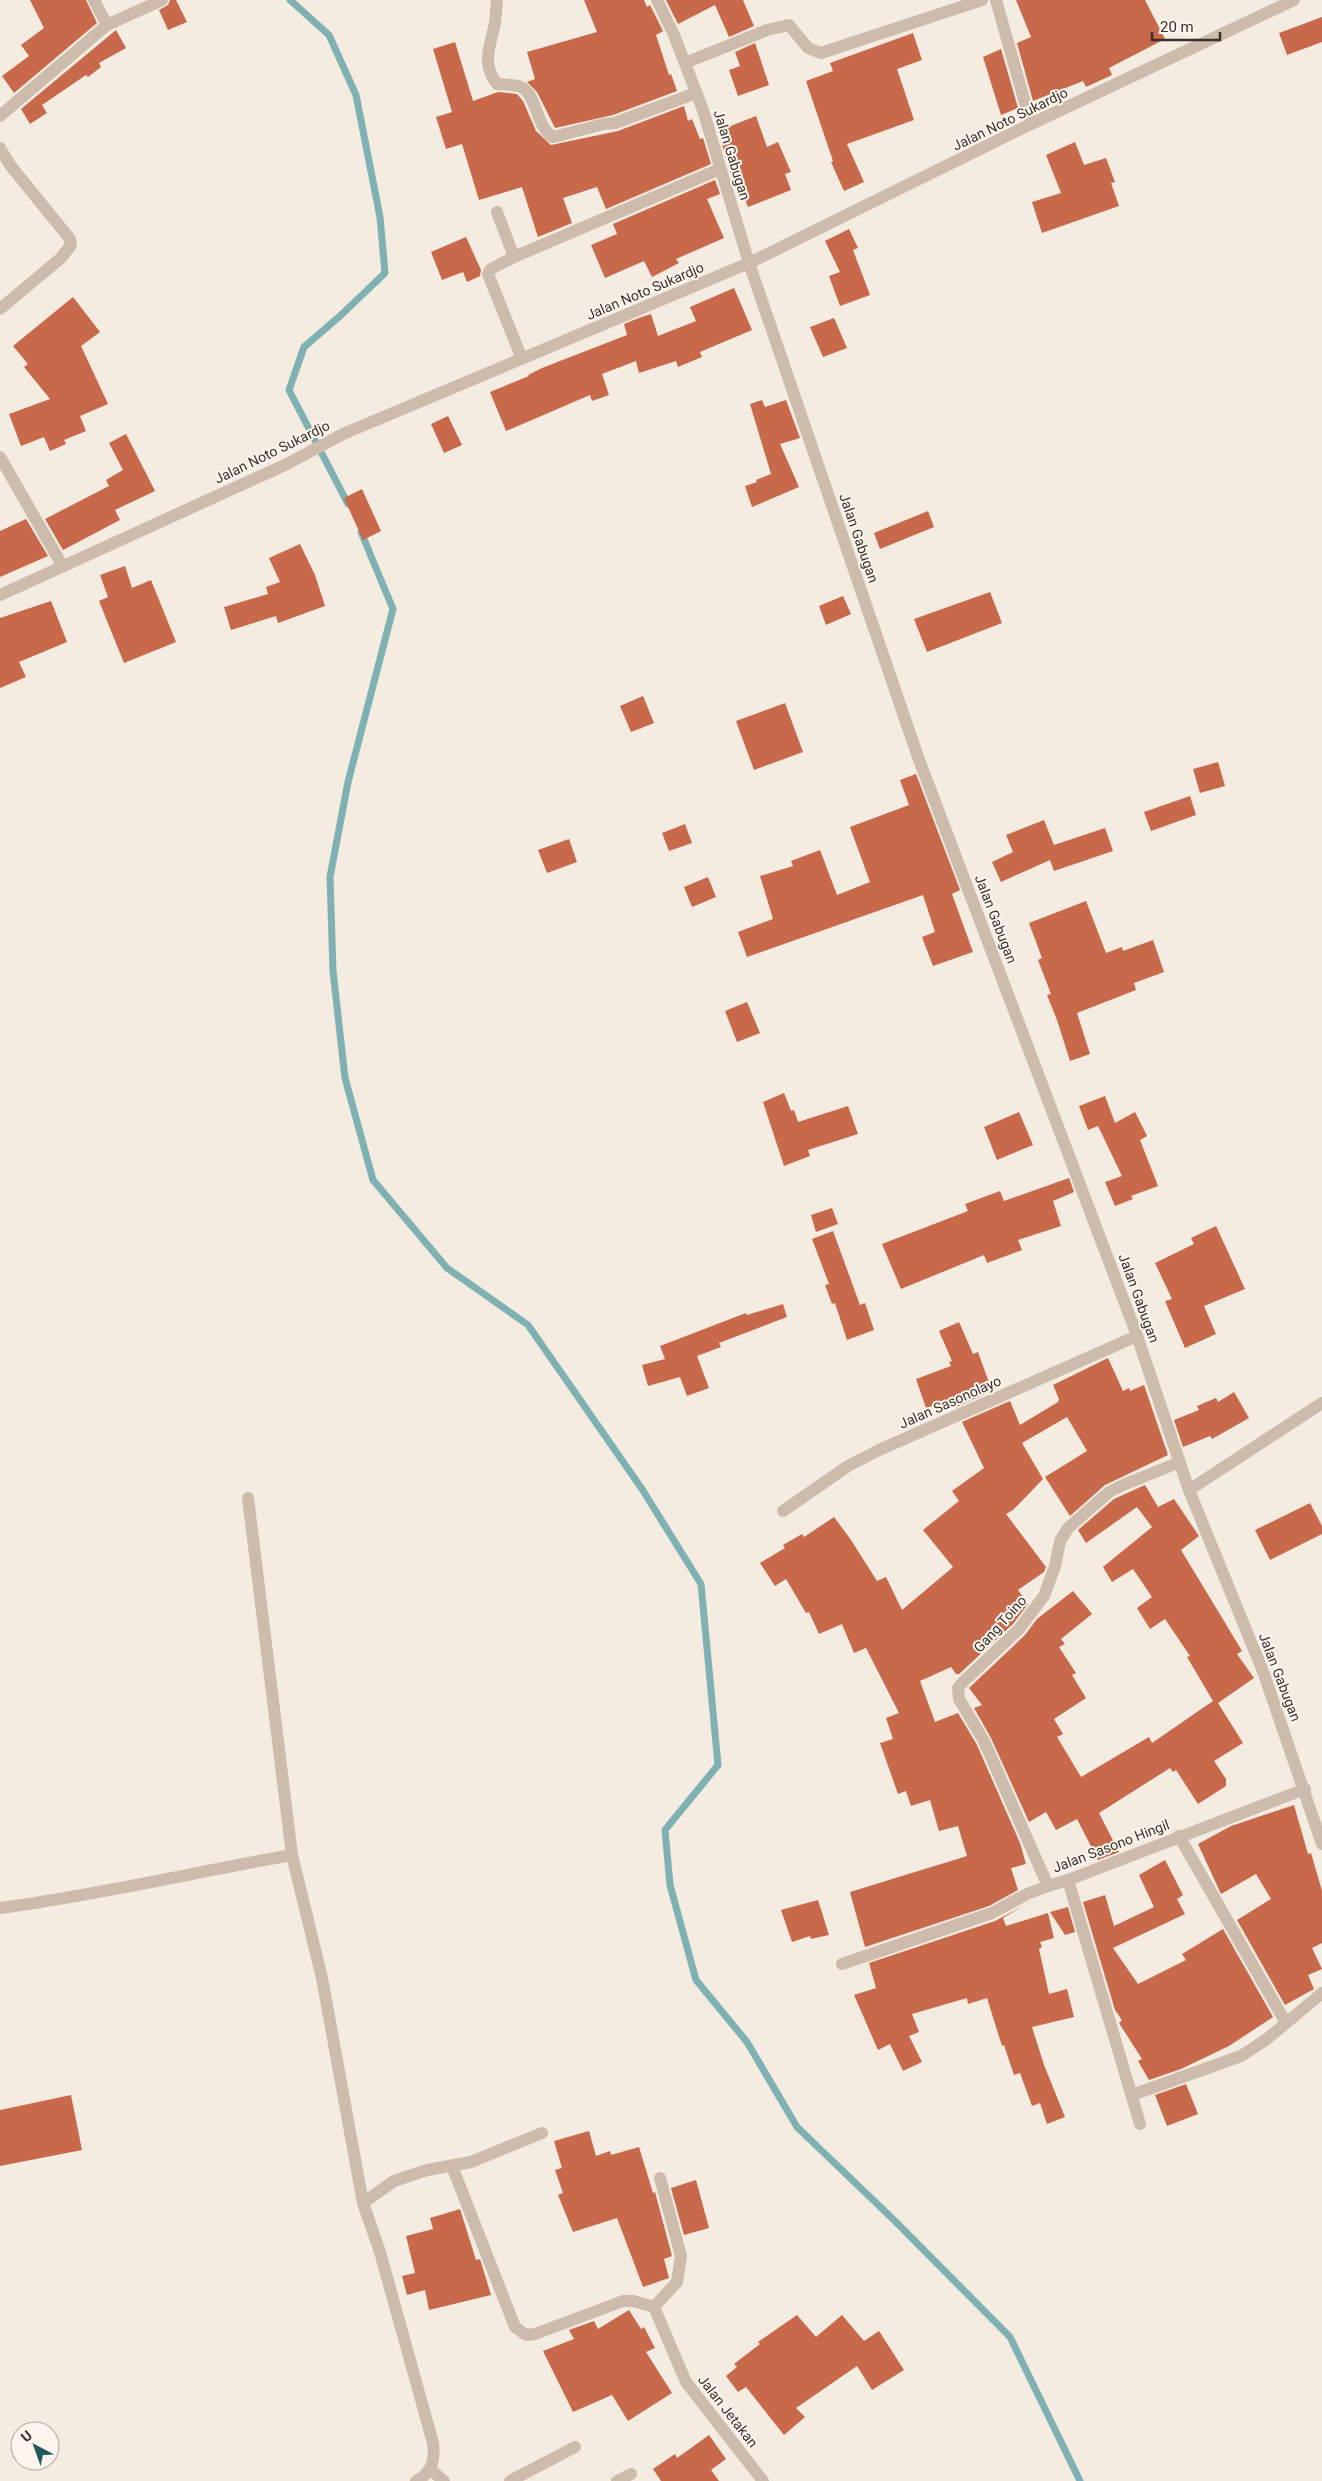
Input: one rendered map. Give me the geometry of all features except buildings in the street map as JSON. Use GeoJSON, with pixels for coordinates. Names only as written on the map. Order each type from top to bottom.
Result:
{"type":"FeatureCollection","features":[{"type":"Feature","properties":{"kind":"street"},"geometry":{"type":"LineString","coordinates":[[94,0],[107,25]]}},
{"type":"Feature","properties":{"kind":"street"},"geometry":{"type":"LineString","coordinates":[[0,116],[107,25],[162,0]]}},
{"type":"Feature","properties":{"kind":"street"},"geometry":{"type":"LineString","coordinates":[[496,0],[495,26],[486,56],[492,78],[497,84],[521,87],[527,93],[543,128],[554,137],[604,124],[616,123],[696,93]]}},
{"type":"Feature","properties":{"kind":"street","name":"Jalan Gabugan"},"geometry":{"type":"LineString","coordinates":[[657,0],[696,93],[749,263],[918,757],[1137,1336],[1189,1490],[1264,1674],[1305,1789],[1322,1844]]}},
{"type":"Feature","properties":{"kind":"street"},"geometry":{"type":"LineString","coordinates":[[685,63],[768,30],[789,25],[808,48],[821,53],[982,0]]}},
{"type":"Feature","properties":{"kind":"street"},"geometry":{"type":"LineString","coordinates":[[996,0],[1031,124]]}},
{"type":"Feature","properties":{"kind":"street","name":"Jalan Noto Sukardjo"},"geometry":{"type":"LineString","coordinates":[[0,595],[62,565],[287,464],[344,434],[749,263],[1031,124],[1294,0]]}},
{"type":"Feature","properties":{"kind":"street"},"geometry":{"type":"LineString","coordinates":[[0,148],[10,165],[70,239],[71,245],[61,258],[0,309]]}},
{"type":"Feature","properties":{"kind":"street"},"geometry":{"type":"LineString","coordinates":[[522,358],[488,274],[491,268],[720,169]]}},
{"type":"Feature","properties":{"kind":"street"},"geometry":{"type":"LineString","coordinates":[[497,212],[514,257]]}},
{"type":"Feature","properties":{"kind":"street"},"geometry":{"type":"LineString","coordinates":[[0,456],[62,565]]}},
{"type":"Feature","properties":{"kind":"street","name":"Jalan Sasonolayo"},"geometry":{"type":"LineString","coordinates":[[782,1511],[848,1466],[879,1450],[1137,1336]]}},
{"type":"Feature","properties":{"kind":"street"},"geometry":{"type":"LineString","coordinates":[[1189,1490],[1322,1402]]}},
{"type":"Feature","properties":{"kind":"street","name":"Gang Toino"},"geometry":{"type":"LineString","coordinates":[[958,1688],[1019,1629],[1044,1596],[1055,1566],[1060,1541],[1068,1528],[1109,1492],[1180,1462]]}},
{"type":"Feature","properties":{"kind":"street"},"geometry":{"type":"LineString","coordinates":[[248,1498],[292,1855],[322,1978],[363,2203],[380,2252],[433,2443],[435,2458],[430,2470],[416,2481]]}},
{"type":"Feature","properties":{"kind":"street","name":"Jalan Sasono Hingil"},"geometry":{"type":"LineString","coordinates":[[958,1688],[959,1699],[984,1741],[1048,1886],[1305,1789]]}},
{"type":"Feature","properties":{"kind":"street"},"geometry":{"type":"LineString","coordinates":[[1179,1836],[1286,2023]]}},
{"type":"Feature","properties":{"kind":"street"},"geometry":{"type":"LineString","coordinates":[[0,1908],[74,1898],[292,1855]]}},
{"type":"Feature","properties":{"kind":"street"},"geometry":{"type":"LineString","coordinates":[[1068,1880],[1140,2124]]}},
{"type":"Feature","properties":{"kind":"street"},"geometry":{"type":"LineString","coordinates":[[842,1964],[992,1913],[1027,1894],[1048,1886]]}},
{"type":"Feature","properties":{"kind":"street"},"geometry":{"type":"LineString","coordinates":[[1132,2095],[1240,2056],[1267,2039],[1322,1993]]}},
{"type":"Feature","properties":{"kind":"street"},"geometry":{"type":"LineString","coordinates":[[363,2203],[394,2181],[427,2170],[471,2162],[542,2133]]}},
{"type":"Feature","properties":{"kind":"street"},"geometry":{"type":"LineString","coordinates":[[452,2166],[515,2327],[526,2335],[535,2334],[623,2301],[634,2300],[654,2306],[677,2282],[681,2256],[660,2178]]}},
{"type":"Feature","properties":{"kind":"street","name":"Jalan Jetakan"},"geometry":{"type":"LineString","coordinates":[[654,2306],[686,2382],[763,2481]]}},
{"type":"Feature","properties":{"kind":"street"},"geometry":{"type":"LineString","coordinates":[[510,2481],[575,2447]]}},
{"type":"Feature","properties":{"kind":"street"},"geometry":{"type":"LineString","coordinates":[[430,2470],[444,2481]]}},
{"type":"Feature","properties":{"kind":"street"},"geometry":{"type":"LineString","coordinates":[[617,2481],[630,2474]]}},
{"type":"Feature","properties":{"kind":"waterway"},"geometry":{"type":"LineString","coordinates":[[290,0],[329,35],[356,95],[380,217],[385,273],[304,347],[289,390],[348,504]]}},
{"type":"Feature","properties":{"kind":"waterway"},"geometry":{"type":"LineString","coordinates":[[361,532],[393,609],[348,782],[330,877],[333,971],[345,1078],[373,1180],[447,1268],[528,1325],[642,1489],[701,1584],[718,1765],[665,1830],[670,1885],[696,1980],[747,2042],[797,2127],[896,2222],[1010,2337],[1080,2481]]}}]}
